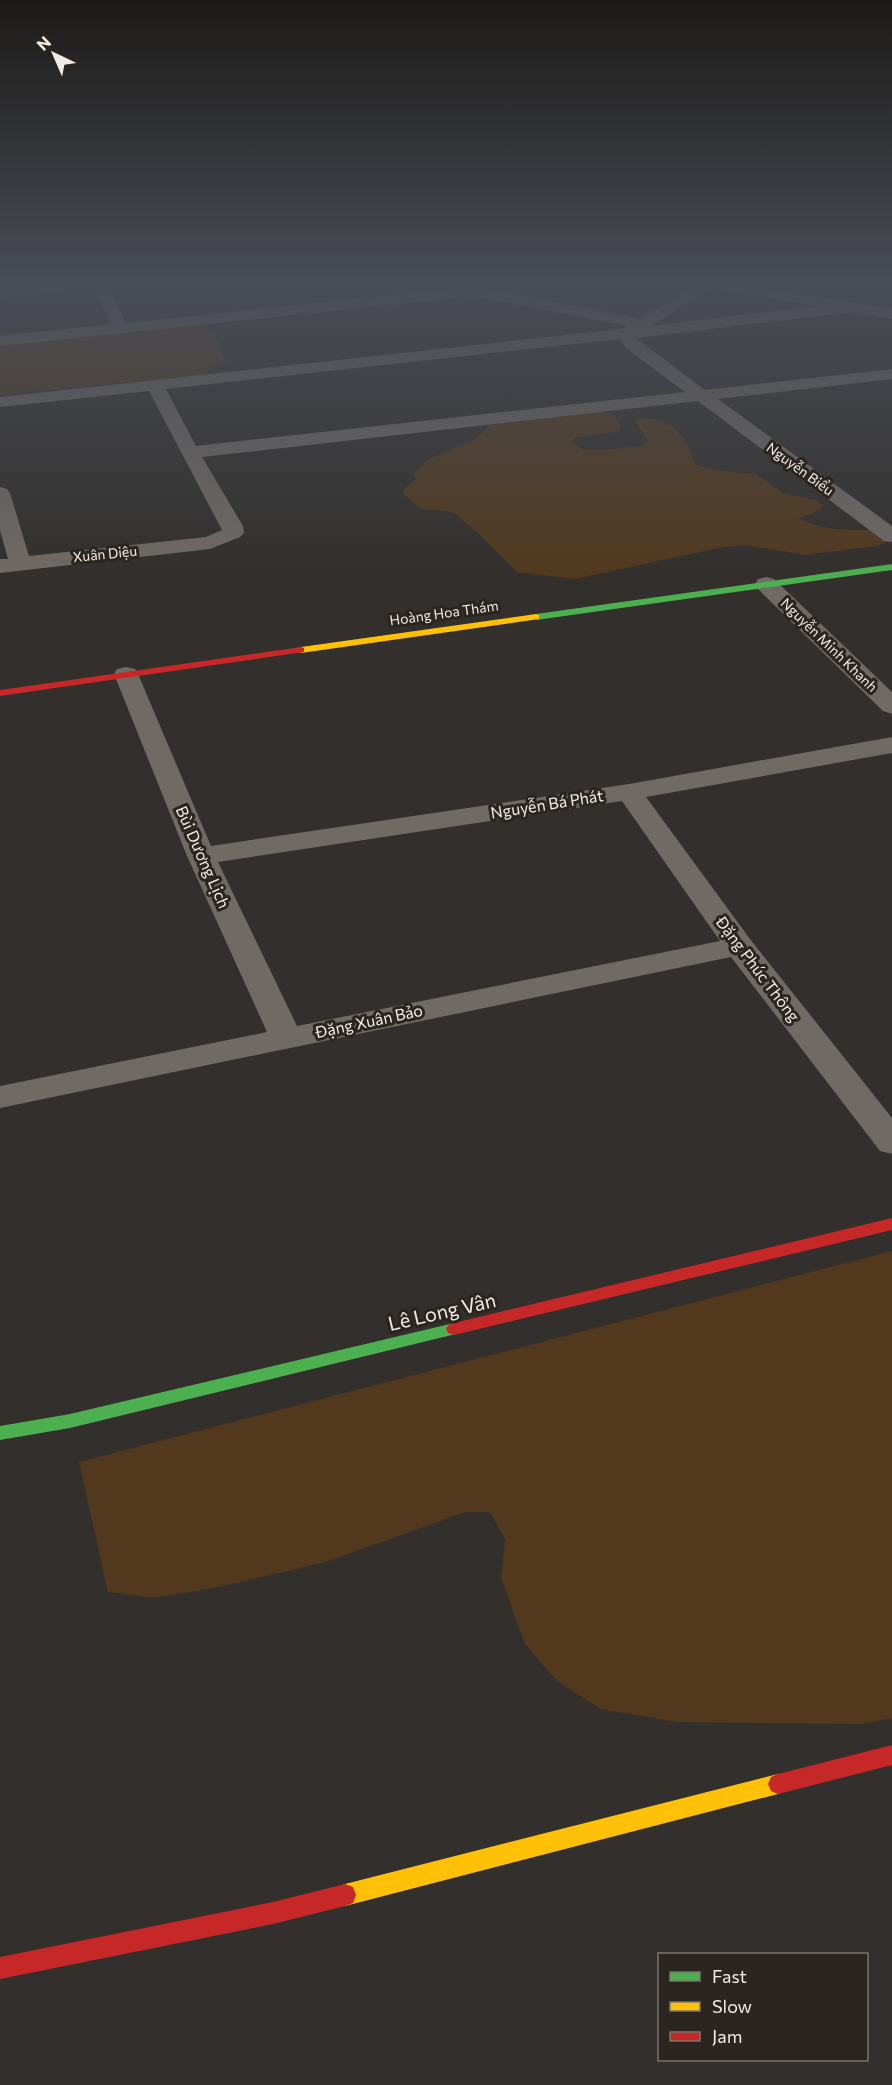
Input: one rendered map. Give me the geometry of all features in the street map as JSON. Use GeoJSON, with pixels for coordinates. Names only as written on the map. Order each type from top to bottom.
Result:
{"type":"FeatureCollection","features":[{"type":"Feature","properties":{"kind":"street"},"geometry":{"type":"LineString","coordinates":[[0,402],[171,383]]}},
{"type":"Feature","properties":{"kind":"street","name":"Nguyễn Biểu"},"geometry":{"type":"LineString","coordinates":[[686,383],[892,536]]}},
{"type":"Feature","properties":{"kind":"street"},"geometry":{"type":"LineString","coordinates":[[155,385],[190,453],[808,383]]}},
{"type":"Feature","properties":{"kind":"street","name":"Xuân Diệu"},"geometry":{"type":"LineString","coordinates":[[10,565],[210,543],[233,534],[232,526],[190,453]]}},
{"type":"Feature","properties":{"kind":"street"},"geometry":{"type":"LineString","coordinates":[[0,493],[10,565]]}},
{"type":"Feature","properties":{"kind":"street","name":"Hoàng Hoa Thám"},"geometry":{"type":"LineString","coordinates":[[0,693],[892,567]]}},
{"type":"Feature","properties":{"kind":"street","name":"Nguyễn Minh Khanh"},"geometry":{"type":"LineString","coordinates":[[766,584],[892,706]]}},
{"type":"Feature","properties":{"kind":"street","name":"Bùi Dương Lịch"},"geometry":{"type":"LineString","coordinates":[[126,674],[201,856],[286,1038]]}},
{"type":"Feature","properties":{"kind":"street","name":"Nguyễn Bá Phát"},"geometry":{"type":"LineString","coordinates":[[201,856],[629,792],[892,745]]}},
{"type":"Feature","properties":{"kind":"street","name":"Đặng Phúc Thông"},"geometry":{"type":"LineString","coordinates":[[629,792],[739,946],[892,1142]]}},
{"type":"Feature","properties":{"kind":"street","name":"Đặng Xuân Bảo"},"geometry":{"type":"LineString","coordinates":[[0,1097],[739,946]]}},
{"type":"Feature","properties":{"kind":"street","name":"Lê Long Vân"},"geometry":{"type":"LineString","coordinates":[[0,1433],[70,1421],[892,1224]]}},
{"type":"Feature","properties":{"kind":"street"},"geometry":{"type":"LineString","coordinates":[[0,1968],[273,1912],[892,1755]]}},
{"type":"Feature","properties":{"kind":"shaded area"},"geometry":{"type":"Polygon","coordinates":[[[0,383],[118,383],[0,395],[0,383]]]}},
{"type":"Feature","properties":{"kind":"shaded area"},"geometry":{"type":"Polygon","coordinates":[[[600,412],[614,415],[620,426],[619,431],[575,438],[572,442],[584,450],[640,446],[648,441],[635,420],[656,419],[674,428],[681,436],[692,454],[694,464],[714,470],[756,474],[783,493],[816,500],[824,506],[812,514],[799,518],[832,529],[892,530],[892,540],[876,546],[805,555],[745,545],[723,547],[575,579],[517,572],[478,533],[454,513],[426,510],[417,506],[403,493],[404,488],[416,480],[414,474],[427,460],[476,439],[490,425],[600,412]]]}},
{"type":"Feature","properties":{"kind":"shaded area"},"geometry":{"type":"Polygon","coordinates":[[[892,1251],[892,1718],[862,1724],[677,1722],[601,1709],[558,1682],[525,1644],[501,1578],[505,1539],[490,1512],[465,1512],[326,1562],[214,1588],[153,1598],[108,1592],[79,1462],[892,1251]]]}},
{"type":"Feature","properties":{"kind":"traffic: fast"},"geometry":{"type":"LineString","coordinates":[[536,617],[892,567]]}},
{"type":"Feature","properties":{"kind":"traffic: fast"},"geometry":{"type":"LineString","coordinates":[[0,1433],[70,1421],[454,1329]]}},
{"type":"Feature","properties":{"kind":"traffic: slow"},"geometry":{"type":"LineString","coordinates":[[301,650],[536,617]]}},
{"type":"Feature","properties":{"kind":"traffic: slow"},"geometry":{"type":"LineString","coordinates":[[345,1895],[778,1784]]}},
{"type":"Feature","properties":{"kind":"traffic: jam"},"geometry":{"type":"LineString","coordinates":[[0,693],[301,650]]}},
{"type":"Feature","properties":{"kind":"traffic: jam"},"geometry":{"type":"LineString","coordinates":[[454,1329],[892,1224]]}},
{"type":"Feature","properties":{"kind":"traffic: jam"},"geometry":{"type":"LineString","coordinates":[[778,1784],[892,1755]]}},
{"type":"Feature","properties":{"kind":"traffic: jam"},"geometry":{"type":"LineString","coordinates":[[0,1968],[273,1913],[345,1895]]}}]}
